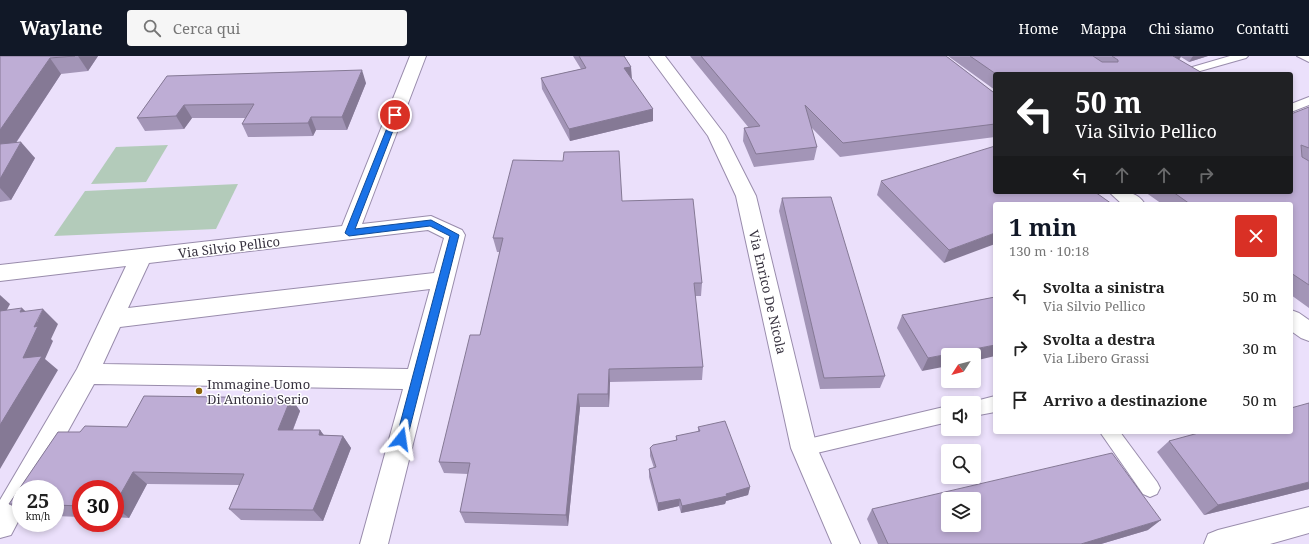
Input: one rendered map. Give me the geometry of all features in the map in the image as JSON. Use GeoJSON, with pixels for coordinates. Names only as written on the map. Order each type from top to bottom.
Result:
{"type":"FeatureCollection","features":[{"type":"Feature","properties":{"kind":"street"},"geometry":{"type":"LineString","coordinates":[[349,233],[418,56]]}},
{"type":"Feature","properties":{"kind":"street","name":"Via Enrico De Nicola"},"geometry":{"type":"LineString","coordinates":[[657,56],[716,135],[746,196],[804,448],[846,544]]}},
{"type":"Feature","properties":{"kind":"street"},"geometry":{"type":"LineString","coordinates":[[1122,194],[1132,202]]}},
{"type":"Feature","properties":{"kind":"street","name":"Via Silvio Pellico"},"geometry":{"type":"LineString","coordinates":[[0,273],[431,223],[454,235],[443,280]]}},
{"type":"Feature","properties":{"kind":"street"},"geometry":{"type":"LineString","coordinates":[[27,480],[87,374],[141,257]]}},
{"type":"Feature","properties":{"kind":"street"},"geometry":{"type":"LineString","coordinates":[[112,319],[443,280],[374,544]]}},
{"type":"Feature","properties":{"kind":"street"},"geometry":{"type":"LineString","coordinates":[[1293,320],[1309,332]]}},
{"type":"Feature","properties":{"kind":"street"},"geometry":{"type":"LineString","coordinates":[[87,374],[417,380]]}},
{"type":"Feature","properties":{"kind":"street"},"geometry":{"type":"LineString","coordinates":[[0,528],[12,506]]}},
{"type":"Feature","properties":{"kind":"street"},"geometry":{"type":"LineString","coordinates":[[1218,544],[1309,520]]}},
{"type":"Feature","properties":{"kind":"lane"},"geometry":{"type":"LineString","coordinates":[[1181,63],[1196,72],[1242,56]]}},
{"type":"Feature","properties":{"kind":"lane"},"geometry":{"type":"LineString","coordinates":[[1303,56],[1309,59]]}},
{"type":"Feature","properties":{"kind":"lane"},"geometry":{"type":"LineString","coordinates":[[1293,107],[1309,101]]}},
{"type":"Feature","properties":{"kind":"lane"},"geometry":{"type":"LineString","coordinates":[[981,407],[993,404]]}},
{"type":"Feature","properties":{"kind":"lane"},"geometry":{"type":"LineString","coordinates":[[804,448],[941,416]]}},
{"type":"Feature","properties":{"kind":"lane"},"geometry":{"type":"LineString","coordinates":[[1110,434],[1150,488]]}},
{"type":"Feature","properties":{"kind":"green space"},"geometry":{"type":"Polygon","coordinates":[[[168,145],[146,182],[91,184],[116,147],[168,145]]]}},
{"type":"Feature","properties":{"kind":"green space"},"geometry":{"type":"Polygon","coordinates":[[[238,184],[216,229],[54,236],[85,191],[238,184]]]}},
{"type":"Feature","properties":{"kind":"building"},"geometry":{"type":"Polygon","coordinates":[[[0,56],[75,56],[50,58],[0,130],[0,56]]]}},
{"type":"Feature","properties":{"kind":"building"},"geometry":{"type":"Polygon","coordinates":[[[579,56],[624,56],[631,67],[624,68],[653,109],[569,129],[541,78],[586,68],[579,56]]]}},
{"type":"Feature","properties":{"kind":"building"},"geometry":{"type":"Polygon","coordinates":[[[701,56],[946,56],[993,92],[993,124],[843,143],[805,105],[817,147],[756,154],[744,128],[760,126],[701,56]]]}},
{"type":"Feature","properties":{"kind":"building"},"geometry":{"type":"Polygon","coordinates":[[[970,56],[1093,56],[1102,62],[1118,62],[1118,60],[1112,56],[1173,56],[1201,72],[993,72],[970,56]]]}},
{"type":"Feature","properties":{"kind":"building"},"geometry":{"type":"Polygon","coordinates":[[[362,70],[342,117],[311,117],[308,123],[242,124],[254,104],[184,105],[176,116],[137,118],[167,76],[362,70]]]}},
{"type":"Feature","properties":{"kind":"building"},"geometry":{"type":"Polygon","coordinates":[[[1309,107],[1309,148],[1301,145],[1302,157],[1309,161],[1309,285],[1293,274],[1293,202],[1187,202],[1176,194],[1293,194],[1293,113],[1309,107]]]}},
{"type":"Feature","properties":{"kind":"building"},"geometry":{"type":"Polygon","coordinates":[[[21,142],[0,179],[0,144],[21,142]]]}},
{"type":"Feature","properties":{"kind":"building"},"geometry":{"type":"Polygon","coordinates":[[[993,147],[993,194],[1098,194],[1109,202],[993,202],[993,234],[949,250],[881,181],[993,147]]]}},
{"type":"Feature","properties":{"kind":"building"},"geometry":{"type":"Polygon","coordinates":[[[619,151],[622,201],[693,199],[702,283],[694,283],[703,367],[609,369],[608,394],[578,394],[566,515],[460,512],[470,463],[439,462],[470,335],[480,335],[503,238],[493,238],[513,160],[563,161],[564,152],[619,151]]]}},
{"type":"Feature","properties":{"kind":"building"},"geometry":{"type":"Polygon","coordinates":[[[831,197],[885,376],[824,378],[782,198],[831,197]]]}},
{"type":"Feature","properties":{"kind":"building"},"geometry":{"type":"Polygon","coordinates":[[[993,297],[993,345],[980,348],[941,348],[941,355],[928,358],[902,315],[993,297]]]}},
{"type":"Feature","properties":{"kind":"building"},"geometry":{"type":"Polygon","coordinates":[[[22,308],[20,312],[43,309],[34,327],[38,326],[23,358],[42,356],[0,425],[0,311],[22,308]]]}},
{"type":"Feature","properties":{"kind":"building"},"geometry":{"type":"Polygon","coordinates":[[[144,396],[291,398],[278,430],[320,430],[319,435],[343,436],[313,510],[229,509],[244,474],[133,472],[124,488],[124,480],[72,480],[72,506],[64,505],[64,480],[25,480],[58,432],[80,432],[85,426],[127,427],[144,396]]]}},
{"type":"Feature","properties":{"kind":"building"},"geometry":{"type":"Polygon","coordinates":[[[1309,403],[1309,482],[1218,505],[1169,441],[1195,434],[1293,434],[1293,407],[1309,403]]]}},
{"type":"Feature","properties":{"kind":"building"},"geometry":{"type":"Polygon","coordinates":[[[725,421],[750,487],[726,494],[727,496],[682,506],[680,499],[658,503],[649,469],[656,467],[650,448],[653,445],[677,440],[676,436],[700,431],[698,427],[725,421]]]}},
{"type":"Feature","properties":{"kind":"building"},"geometry":{"type":"Polygon","coordinates":[[[1112,453],[1161,520],[1081,544],[888,544],[872,509],[941,493],[941,532],[981,532],[981,492],[945,492],[1112,453]]]}},
{"type":"Feature","properties":{"kind":"place","name":"Immagine Uomo Di Antonio Serio"},"geometry":{"type":"Point","coordinates":[199,391]}},
{"type":"Feature","properties":{"kind":"route"},"geometry":{"type":"LineString","coordinates":[[395,115],[349,233],[431,223],[454,235],[401,439]]}}]}
